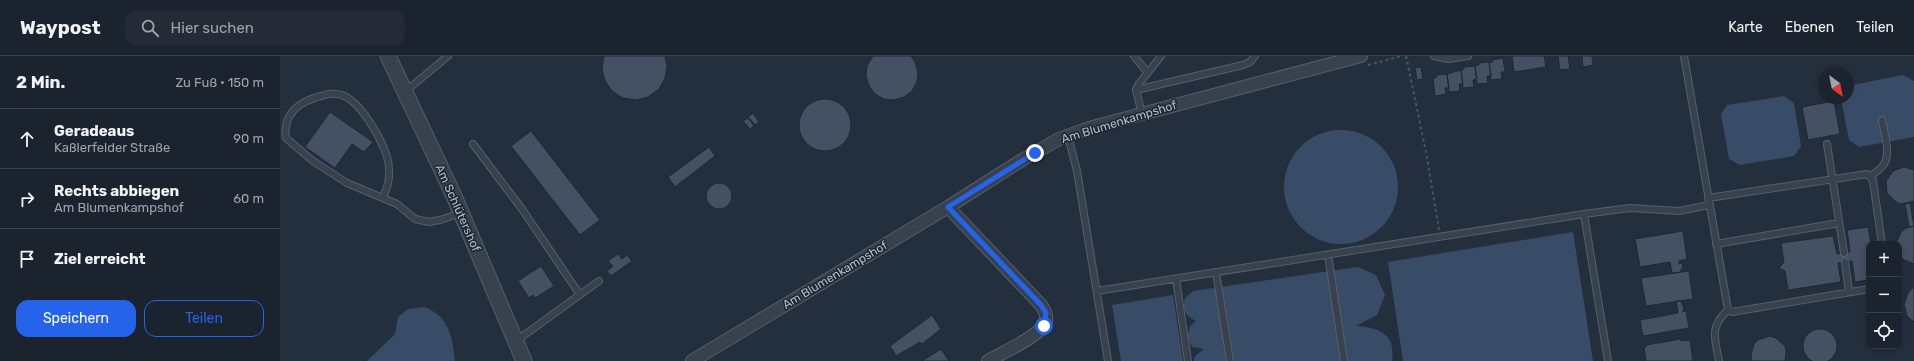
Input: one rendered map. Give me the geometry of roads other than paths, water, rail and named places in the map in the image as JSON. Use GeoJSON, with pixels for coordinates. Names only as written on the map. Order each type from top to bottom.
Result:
{"type":"FeatureCollection","features":[{"type":"Feature","properties":{"kind":"street","name":"Am Schlütershof"},"geometry":{"type":"LineString","coordinates":[[388,56],[461,213],[524,361]]}},
{"type":"Feature","properties":{"kind":"street","name":"Am Blumenkampshof"},"geometry":{"type":"LineString","coordinates":[[692,361],[948,207],[1022,160],[1068,136],[1142,114],[1362,61]]}},
{"type":"Feature","properties":{"kind":"street"},"geometry":{"type":"LineString","coordinates":[[948,207],[1041,305],[1046,313],[1044,326],[1035,334],[988,361]]}},
{"type":"Feature","properties":{"kind":"lane"},"geometry":{"type":"LineString","coordinates":[[404,92],[448,56]]}},
{"type":"Feature","properties":{"kind":"lane"},"geometry":{"type":"LineString","coordinates":[[1134,56],[1147,72]]}},
{"type":"Feature","properties":{"kind":"lane"},"geometry":{"type":"LineString","coordinates":[[1142,114],[1136,90],[1147,72],[1161,56]]}},
{"type":"Feature","properties":{"kind":"lane"},"geometry":{"type":"LineString","coordinates":[[1136,90],[1243,65],[1255,56]]}},
{"type":"Feature","properties":{"kind":"lane"},"geometry":{"type":"LineString","coordinates":[[1434,56],[1448,59],[1468,56]]}},
{"type":"Feature","properties":{"kind":"lane"},"geometry":{"type":"LineString","coordinates":[[1684,56],[1728,310]]}},
{"type":"Feature","properties":{"kind":"lane"},"geometry":{"type":"LineString","coordinates":[[383,197],[389,183],[389,166],[367,116],[354,102],[342,94],[328,94],[312,98],[298,106],[289,116],[284,129],[286,138],[312,160],[347,183],[397,204],[415,219],[435,221],[461,213]]}},
{"type":"Feature","properties":{"kind":"lane"},"geometry":{"type":"LineString","coordinates":[[1870,177],[1883,166],[1886,161],[1887,154],[1882,120]]}},
{"type":"Feature","properties":{"kind":"lane"},"geometry":{"type":"LineString","coordinates":[[1068,136],[1077,171],[1108,361]]}},
{"type":"Feature","properties":{"kind":"lane"},"geometry":{"type":"LineString","coordinates":[[473,144],[522,209],[580,295]]}},
{"type":"Feature","properties":{"kind":"lane"},"geometry":{"type":"LineString","coordinates":[[1828,144],[1844,253]]}},
{"type":"Feature","properties":{"kind":"lane"},"geometry":{"type":"LineString","coordinates":[[1097,291],[1584,214],[1630,208],[1679,211],[1709,202],[1867,174],[1873,181],[1882,241]]}},
{"type":"Feature","properties":{"kind":"lane"},"geometry":{"type":"LineString","coordinates":[[1584,214],[1608,361]]}},
{"type":"Feature","properties":{"kind":"lane"},"geometry":{"type":"LineString","coordinates":[[1716,244],[1839,224]]}},
{"type":"Feature","properties":{"kind":"lane"},"geometry":{"type":"LineString","coordinates":[[1328,255],[1344,361]]}},
{"type":"Feature","properties":{"kind":"lane"},"geometry":{"type":"LineString","coordinates":[[1845,262],[1849,292]]}},
{"type":"Feature","properties":{"kind":"lane"},"geometry":{"type":"LineString","coordinates":[[1216,272],[1230,361]]}},
{"type":"Feature","properties":{"kind":"lane"},"geometry":{"type":"LineString","coordinates":[[1176,279],[1188,361]]}},
{"type":"Feature","properties":{"kind":"lane"},"geometry":{"type":"LineString","coordinates":[[516,341],[598,281]]}},
{"type":"Feature","properties":{"kind":"lane"},"geometry":{"type":"LineString","coordinates":[[1728,310],[1732,312],[1866,289]]}},
{"type":"Feature","properties":{"kind":"lane"},"geometry":{"type":"LineString","coordinates":[[1719,361],[1715,326],[1719,318],[1728,310]]}},
{"type":"Feature","properties":{"kind":"water"},"geometry":{"type":"Polygon","coordinates":[[[1903,75],[1914,81],[1914,137],[1859,147],[1849,140],[1842,104],[1854,104],[1854,85],[1903,75]]]}},
{"type":"Feature","properties":{"kind":"water"},"geometry":{"type":"Polygon","coordinates":[[[1784,96],[1794,103],[1801,146],[1794,156],[1740,165],[1729,159],[1721,114],[1727,105],[1784,96]]]}},
{"type":"Feature","properties":{"kind":"water"},"geometry":{"type":"Polygon","coordinates":[[[1341,130],[1352,131],[1363,135],[1381,147],[1393,165],[1397,176],[1397,198],[1393,209],[1381,227],[1363,239],[1352,243],[1341,244],[1330,243],[1319,239],[1301,227],[1289,209],[1285,198],[1284,187],[1285,176],[1289,165],[1301,147],[1319,135],[1330,131],[1341,130]]]}},
{"type":"Feature","properties":{"kind":"water"},"geometry":{"type":"Polygon","coordinates":[[[1573,232],[1593,361],[1403,361],[1388,262],[1573,232]]]}},
{"type":"Feature","properties":{"kind":"water"},"geometry":{"type":"Polygon","coordinates":[[[1358,267],[1376,275],[1385,295],[1377,315],[1356,326],[1372,328],[1384,334],[1391,344],[1393,352],[1392,361],[1194,361],[1195,356],[1204,349],[1192,347],[1187,338],[1190,326],[1196,321],[1189,317],[1183,309],[1185,298],[1193,291],[1358,267]]]}},
{"type":"Feature","properties":{"kind":"water"},"geometry":{"type":"Polygon","coordinates":[[[1173,295],[1183,361],[1121,361],[1112,305],[1173,295]]]}},
{"type":"Feature","properties":{"kind":"water"},"geometry":{"type":"Polygon","coordinates":[[[425,307],[433,311],[445,322],[451,336],[455,361],[367,361],[395,334],[398,317],[408,309],[425,307]]]}}]}
